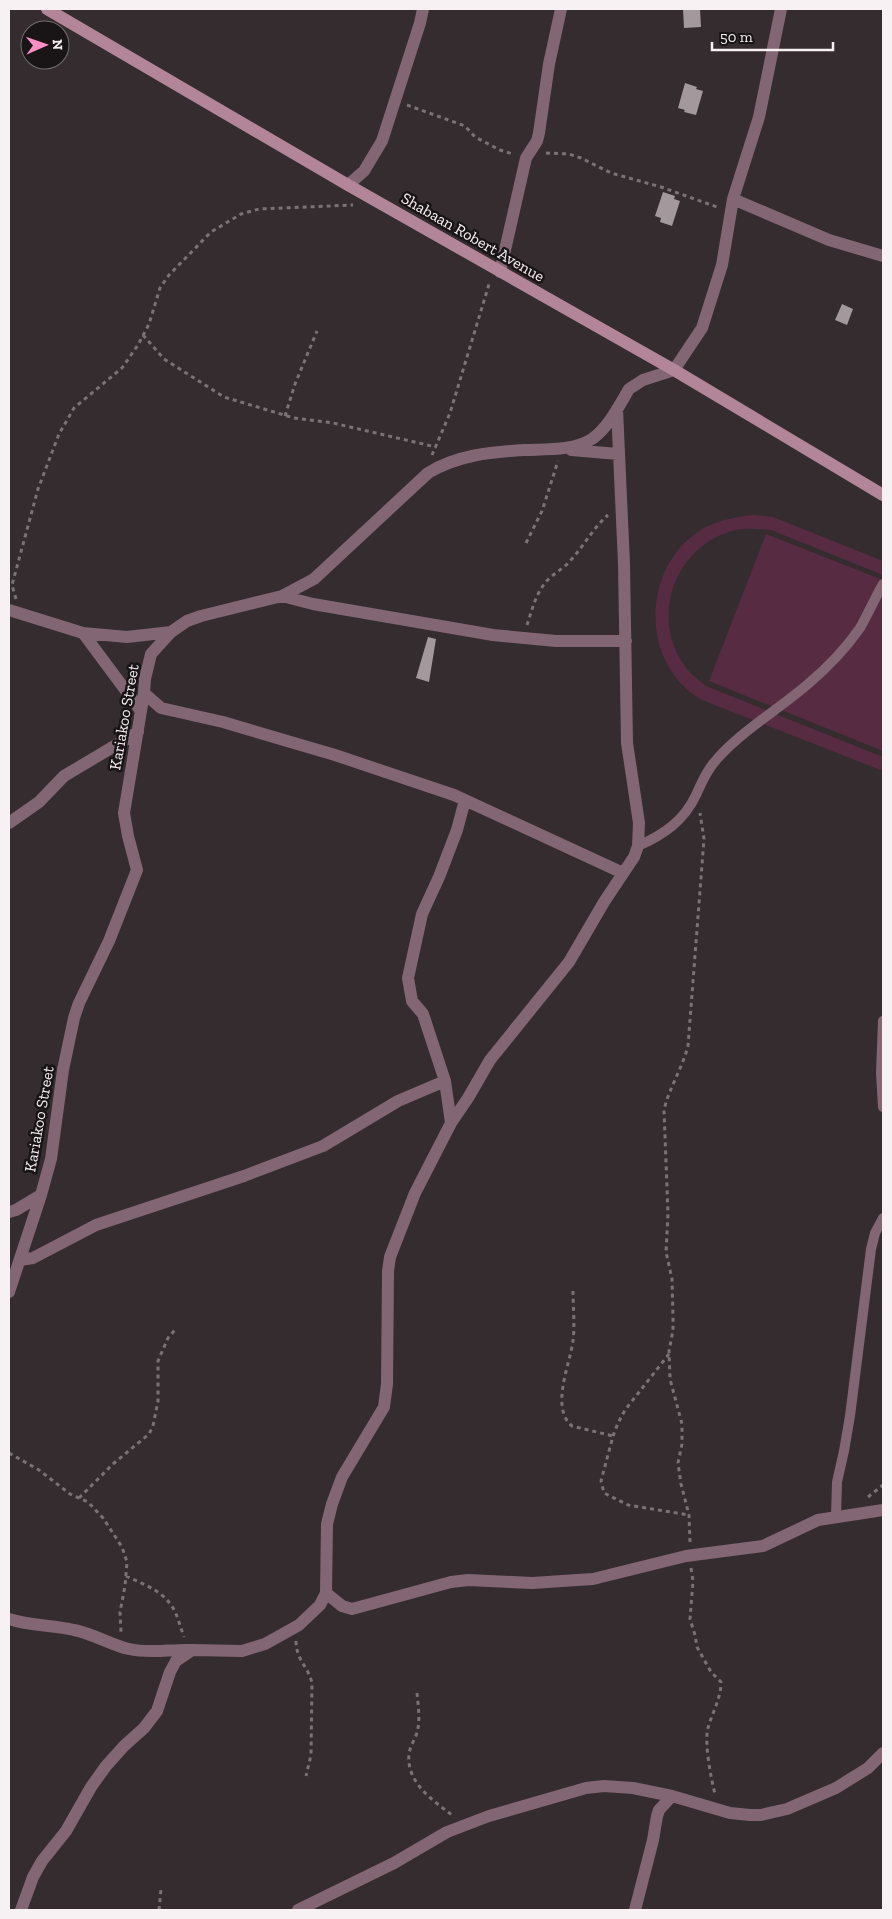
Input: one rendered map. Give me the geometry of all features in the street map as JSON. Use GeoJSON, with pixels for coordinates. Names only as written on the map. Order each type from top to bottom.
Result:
{"type":"FeatureCollection","features":[{"type":"Feature","properties":{"kind":"street","name":"Shabaan Robert Avenue"},"geometry":{"type":"LineString","coordinates":[[46,9],[382,204],[674,370],[883,495]]}},
{"type":"Feature","properties":{"kind":"street"},"geometry":{"type":"LineString","coordinates":[[348,184],[369,165],[382,140],[423,9]]}},
{"type":"Feature","properties":{"kind":"street"},"geometry":{"type":"LineString","coordinates":[[497,270],[528,155],[537,141],[539,133],[549,64],[561,9]]}},
{"type":"Feature","properties":{"kind":"street"},"geometry":{"type":"LineString","coordinates":[[674,370],[702,328],[722,265],[732,206],[759,117],[781,9]]}},
{"type":"Feature","properties":{"kind":"street"},"geometry":{"type":"LineString","coordinates":[[732,206],[829,240],[883,256]]}},
{"type":"Feature","properties":{"kind":"street","name":"Kariakoo Street"},"geometry":{"type":"LineString","coordinates":[[9,1292],[41,1195],[50,1159],[63,1070],[74,1018],[79,1003],[109,941],[137,870],[124,813],[145,679],[151,654],[171,632],[187,621],[282,596],[314,580],[428,472],[439,466],[485,453],[561,449],[584,442],[601,431],[629,389],[634,385],[674,370]]}},
{"type":"Feature","properties":{"kind":"street"},"geometry":{"type":"LineString","coordinates":[[9,1619],[24,1624],[72,1629],[94,1635],[123,1647],[154,1652],[191,1650],[242,1652],[265,1644],[299,1625],[320,1605],[326,1593],[326,1541],[332,1504],[342,1477],[384,1407],[387,1289],[390,1257],[415,1193],[450,1123],[468,1098],[490,1060],[568,962],[634,857],[638,846],[639,823],[627,743],[626,641],[617,409]]}},
{"type":"Feature","properties":{"kind":"street"},"geometry":{"type":"LineString","coordinates":[[561,449],[618,454]]}},
{"type":"Feature","properties":{"kind":"street"},"geometry":{"type":"LineString","coordinates":[[282,596],[312,604],[493,635],[556,641],[626,641]]}},
{"type":"Feature","properties":{"kind":"street"},"geometry":{"type":"LineString","coordinates":[[9,610],[83,633],[127,637],[171,632]]}},
{"type":"Feature","properties":{"kind":"street"},"geometry":{"type":"LineString","coordinates":[[83,633],[141,711]]}},
{"type":"Feature","properties":{"kind":"street"},"geometry":{"type":"LineString","coordinates":[[144,693],[161,708],[223,722],[279,738],[390,773],[465,800],[623,873]]}},
{"type":"Feature","properties":{"kind":"street"},"geometry":{"type":"LineString","coordinates":[[9,823],[39,802],[64,776],[138,732]]}},
{"type":"Feature","properties":{"kind":"street"},"geometry":{"type":"LineString","coordinates":[[450,1123],[445,1081],[423,1014],[412,1001],[408,978],[422,914],[440,877],[457,830],[465,800]]}},
{"type":"Feature","properties":{"kind":"street"},"geometry":{"type":"LineString","coordinates":[[20,1260],[41,1254],[96,1225],[244,1176],[323,1146],[398,1101],[445,1081]]}},
{"type":"Feature","properties":{"kind":"street"},"geometry":{"type":"LineString","coordinates":[[9,1212],[16,1210],[41,1195]]}},
{"type":"Feature","properties":{"kind":"street"},"geometry":{"type":"LineString","coordinates":[[326,1593],[342,1606],[352,1609],[451,1582],[468,1580],[532,1583],[593,1579],[690,1555],[763,1546],[818,1520],[883,1510]]}},
{"type":"Feature","properties":{"kind":"street"},"geometry":{"type":"LineString","coordinates":[[21,1910],[28,1887],[42,1861],[66,1832],[91,1787],[106,1766],[144,1728],[157,1711],[170,1672],[176,1661],[191,1650]]}},
{"type":"Feature","properties":{"kind":"street"},"geometry":{"type":"LineString","coordinates":[[298,1910],[326,1898],[394,1863],[446,1832],[475,1821],[586,1788],[604,1786],[633,1788],[672,1796],[726,1812],[750,1815],[787,1809],[836,1788],[868,1768],[883,1753]]}},
{"type":"Feature","properties":{"kind":"street"},"geometry":{"type":"LineString","coordinates":[[635,1910],[653,1840],[657,1816],[659,1810],[672,1796]]}},
{"type":"Feature","properties":{"kind":"street"},"geometry":{"type":"LineString","coordinates":[[321,1910],[326,1898]]}},
{"type":"Feature","properties":{"kind":"lane"},"geometry":{"type":"LineString","coordinates":[[638,846],[657,838],[678,822],[686,814],[708,771],[718,758],[762,719],[831,664],[859,628],[883,584]]}},
{"type":"Feature","properties":{"kind":"lane"},"geometry":{"type":"LineString","coordinates":[[883,1021],[881,1073],[883,1107]]}},
{"type":"Feature","properties":{"kind":"lane"},"geometry":{"type":"LineString","coordinates":[[836,1516],[837,1482],[850,1416],[871,1249],[883,1218]]}},
{"type":"Feature","properties":{"kind":"path"},"geometry":{"type":"LineString","coordinates":[[396,98],[406,104],[465,126],[476,137],[500,150],[528,155],[568,154],[581,158],[611,174],[732,206]]}},
{"type":"Feature","properties":{"kind":"path"},"geometry":{"type":"LineString","coordinates":[[33,618],[22,609],[14,594],[12,585],[38,489],[58,434],[74,408],[122,368],[149,324],[160,288],[169,275],[211,232],[241,214],[259,209],[382,204]]}},
{"type":"Feature","properties":{"kind":"path"},"geometry":{"type":"LineString","coordinates":[[428,463],[450,413],[497,270]]}},
{"type":"Feature","properties":{"kind":"path"},"geometry":{"type":"LineString","coordinates":[[285,416],[318,331]]}},
{"type":"Feature","properties":{"kind":"path"},"geometry":{"type":"LineString","coordinates":[[143,335],[164,359],[224,398],[285,416],[333,423],[436,448]]}},
{"type":"Feature","properties":{"kind":"path"},"geometry":{"type":"LineString","coordinates":[[526,544],[542,511],[561,449]]}},
{"type":"Feature","properties":{"kind":"path"},"geometry":{"type":"LineString","coordinates":[[522,638],[535,600],[542,587],[550,577],[570,561],[599,523],[621,503]]}},
{"type":"Feature","properties":{"kind":"path"},"geometry":{"type":"LineString","coordinates":[[696,795],[704,839],[688,1046],[683,1065],[666,1101],[664,1110],[668,1214],[666,1252],[672,1279],[673,1317],[670,1380],[682,1424],[682,1444],[678,1463],[689,1515],[693,1581],[690,1619],[696,1635],[697,1647],[711,1672],[721,1682],[714,1714],[707,1734],[710,1771],[716,1796],[726,1812]]}},
{"type":"Feature","properties":{"kind":"path"},"geometry":{"type":"LineString","coordinates":[[573,1291],[573,1340],[562,1390],[564,1415],[567,1422],[572,1426],[613,1436]]}},
{"type":"Feature","properties":{"kind":"path"},"geometry":{"type":"LineString","coordinates":[[79,1498],[112,1464],[134,1448],[151,1431],[159,1391],[158,1361],[168,1338],[175,1330]]}},
{"type":"Feature","properties":{"kind":"path"},"geometry":{"type":"LineString","coordinates":[[670,1354],[625,1410],[613,1436],[601,1481],[604,1493],[628,1505],[689,1515]]}},
{"type":"Feature","properties":{"kind":"path"},"geometry":{"type":"LineString","coordinates":[[9,1453],[39,1470],[70,1494],[88,1502],[103,1518],[122,1546],[127,1562],[120,1612],[123,1647]]}},
{"type":"Feature","properties":{"kind":"path"},"geometry":{"type":"LineString","coordinates":[[126,1576],[161,1593],[168,1599],[176,1613],[191,1650]]}},
{"type":"Feature","properties":{"kind":"path"},"geometry":{"type":"LineString","coordinates":[[299,1625],[296,1641],[297,1656],[310,1673],[312,1683],[311,1755],[306,1776]]}},
{"type":"Feature","properties":{"kind":"path"},"geometry":{"type":"LineString","coordinates":[[418,1692],[418,1729],[409,1752],[411,1772],[418,1786],[437,1804],[452,1815],[475,1821]]}},
{"type":"Feature","properties":{"kind":"path"},"geometry":{"type":"LineString","coordinates":[[159,1910],[162,1889]]}},
{"type":"Feature","properties":{"kind":"shaded area"},"geometry":{"type":"Polygon","coordinates":[[[754,515],[773,517],[883,561],[883,575],[771,530],[740,529],[716,537],[699,549],[685,564],[675,582],[670,602],[669,622],[673,643],[682,662],[706,686],[883,757],[883,771],[702,700],[682,684],[667,664],[659,641],[656,617],[658,592],[666,569],[680,548],[699,531],[712,524],[754,515]]]}},
{"type":"Feature","properties":{"kind":"shaded area"},"geometry":{"type":"Polygon","coordinates":[[[766,534],[883,580],[883,751],[709,681],[766,534]]]}},
{"type":"Feature","properties":{"kind":"building"},"geometry":{"type":"Polygon","coordinates":[[[683,9],[700,9],[701,27],[684,28],[683,9]]]}},
{"type":"Feature","properties":{"kind":"building"},"geometry":{"type":"Polygon","coordinates":[[[685,83],[703,91],[696,115],[684,112],[685,110],[678,108],[685,83]]]}},
{"type":"Feature","properties":{"kind":"building"},"geometry":{"type":"Polygon","coordinates":[[[663,192],[675,196],[674,199],[680,201],[672,226],[660,222],[661,218],[655,216],[663,192]]]}},
{"type":"Feature","properties":{"kind":"building"},"geometry":{"type":"Polygon","coordinates":[[[842,304],[853,309],[847,325],[835,320],[842,304]]]}},
{"type":"Feature","properties":{"kind":"building"},"geometry":{"type":"Polygon","coordinates":[[[428,637],[436,639],[429,682],[416,678],[428,637]]]}}]}
